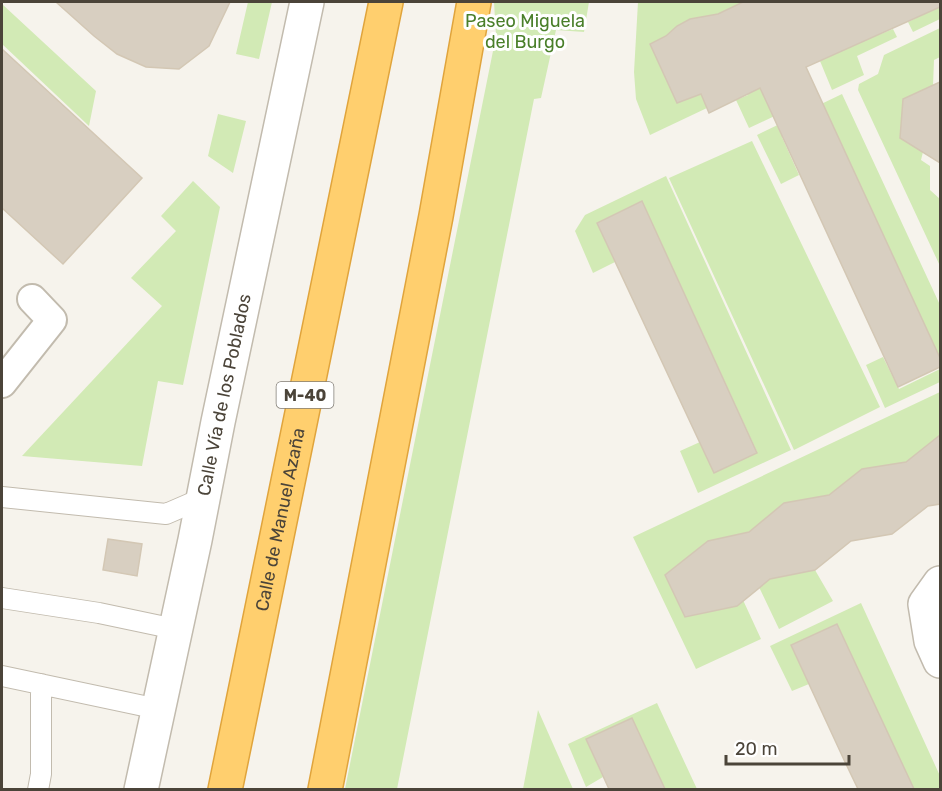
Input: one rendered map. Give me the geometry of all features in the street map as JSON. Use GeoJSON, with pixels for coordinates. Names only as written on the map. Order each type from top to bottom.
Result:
{"type":"FeatureCollection","features":[{"type":"Feature","properties":{"kind":"highway","name":"Calle de Manuel Azaña"},"geometry":{"type":"LineString","coordinates":[[225,789],[387,2]]}},
{"type":"Feature","properties":{"kind":"highway"},"geometry":{"type":"LineString","coordinates":[[325,789],[436,216],[474,2]]}},
{"type":"Feature","properties":{"kind":"street","name":"Calle Vía de los Poblados"},"geometry":{"type":"LineString","coordinates":[[141,789],[307,2]]}},
{"type":"Feature","properties":{"kind":"street"},"geometry":{"type":"LineString","coordinates":[[2,383],[52,320],[32,299]]}},
{"type":"Feature","properties":{"kind":"street"},"geometry":{"type":"LineString","coordinates":[[940,583],[925,604],[931,641],[940,661]]}},
{"type":"Feature","properties":{"kind":"lane"},"geometry":{"type":"LineString","coordinates":[[2,497],[166,514],[203,498]]}},
{"type":"Feature","properties":{"kind":"lane"},"geometry":{"type":"LineString","coordinates":[[166,514],[195,540]]}},
{"type":"Feature","properties":{"kind":"lane"},"geometry":{"type":"LineString","coordinates":[[2,598],[99,613],[175,629]]}},
{"type":"Feature","properties":{"kind":"lane"},"geometry":{"type":"LineString","coordinates":[[5,672],[41,684],[158,709]]}},
{"type":"Feature","properties":{"kind":"lane"},"geometry":{"type":"LineString","coordinates":[[38,789],[41,774],[41,684]]}},
{"type":"Feature","properties":{"kind":"green space"},"geometry":{"type":"Polygon","coordinates":[[[248,2],[272,2],[259,59],[236,54],[248,2]]]}},
{"type":"Feature","properties":{"kind":"green space","name":"Paseo Miguela del Burgo"},"geometry":{"type":"Polygon","coordinates":[[[494,2],[589,2],[584,32],[556,30],[541,98],[534,99],[397,789],[345,789],[496,36],[494,2]]]}},
{"type":"Feature","properties":{"kind":"green space"},"geometry":{"type":"Polygon","coordinates":[[[638,2],[743,2],[718,14],[690,19],[650,44],[677,103],[701,94],[707,108],[650,135],[636,99],[634,72],[638,2]]]}},
{"type":"Feature","properties":{"kind":"green space"},"geometry":{"type":"Polygon","coordinates":[[[908,2],[940,2],[940,19],[913,32],[908,22],[916,18],[908,2]]]}},
{"type":"Feature","properties":{"kind":"green space"},"geometry":{"type":"Polygon","coordinates":[[[2,4],[96,91],[89,126],[2,44],[2,4]]]}},
{"type":"Feature","properties":{"kind":"green space"},"geometry":{"type":"Polygon","coordinates":[[[870,15],[878,35],[893,29],[897,37],[857,56],[864,75],[832,90],[820,61],[833,55],[825,36],[870,15]]]}},
{"type":"Feature","properties":{"kind":"green space"},"geometry":{"type":"Polygon","coordinates":[[[940,28],[940,57],[934,60],[933,86],[903,99],[900,138],[923,152],[921,160],[930,166],[930,190],[940,199],[940,266],[858,90],[859,84],[878,74],[884,55],[940,28]]]}},
{"type":"Feature","properties":{"kind":"green space"},"geometry":{"type":"Polygon","coordinates":[[[784,55],[783,112],[749,128],[736,100],[748,95],[740,76],[784,55]]]}},
{"type":"Feature","properties":{"kind":"green space"},"geometry":{"type":"Polygon","coordinates":[[[842,94],[940,305],[940,358],[828,116],[782,137],[799,175],[781,184],[757,135],[842,94]]]}},
{"type":"Feature","properties":{"kind":"green space"},"geometry":{"type":"Polygon","coordinates":[[[218,114],[246,121],[233,173],[208,156],[218,114]]]}},
{"type":"Feature","properties":{"kind":"green space"},"geometry":{"type":"Polygon","coordinates":[[[752,141],[880,407],[794,450],[669,178],[752,141]]]}},
{"type":"Feature","properties":{"kind":"green space"},"geometry":{"type":"Polygon","coordinates":[[[666,176],[791,450],[698,493],[680,451],[700,442],[714,473],[757,452],[642,201],[597,223],[615,262],[593,273],[575,231],[585,215],[666,176]]]}},
{"type":"Feature","properties":{"kind":"green space"},"geometry":{"type":"Polygon","coordinates":[[[193,181],[220,207],[183,385],[158,381],[142,466],[22,456],[162,306],[131,278],[176,231],[161,216],[193,181]]]}},
{"type":"Feature","properties":{"kind":"green space"},"geometry":{"type":"Polygon","coordinates":[[[883,357],[899,389],[940,369],[940,382],[885,408],[866,365],[883,357]]]}},
{"type":"Feature","properties":{"kind":"green space"},"geometry":{"type":"Polygon","coordinates":[[[940,392],[940,435],[906,462],[862,469],[829,495],[784,503],[749,532],[708,541],[665,575],[685,617],[737,606],[743,600],[761,639],[696,669],[633,537],[940,392]]]}},
{"type":"Feature","properties":{"kind":"green space"},"geometry":{"type":"Polygon","coordinates":[[[815,570],[833,601],[779,629],[759,587],[770,579],[815,570]]]}},
{"type":"Feature","properties":{"kind":"green space"},"geometry":{"type":"Polygon","coordinates":[[[861,603],[940,776],[940,789],[914,789],[837,624],[791,645],[809,684],[792,691],[770,646],[861,603]]]}},
{"type":"Feature","properties":{"kind":"green space"},"geometry":{"type":"Polygon","coordinates":[[[657,703],[697,789],[665,789],[632,718],[586,739],[603,777],[586,787],[568,744],[657,703]]]}},
{"type":"Feature","properties":{"kind":"green space"},"geometry":{"type":"Polygon","coordinates":[[[538,710],[573,789],[523,789],[538,710]]]}},
{"type":"Feature","properties":{"kind":"building"},"geometry":{"type":"Polygon","coordinates":[[[56,2],[230,2],[209,46],[179,69],[146,67],[117,54],[56,2]]]}},
{"type":"Feature","properties":{"kind":"building"},"geometry":{"type":"Polygon","coordinates":[[[743,2],[940,2],[940,7],[806,67],[940,358],[940,367],[898,387],[760,88],[709,113],[701,94],[677,103],[650,44],[690,19],[718,14],[743,2]]]}},
{"type":"Feature","properties":{"kind":"building"},"geometry":{"type":"Polygon","coordinates":[[[2,49],[142,178],[63,264],[2,208],[2,49]]]}},
{"type":"Feature","properties":{"kind":"building"},"geometry":{"type":"Polygon","coordinates":[[[940,82],[940,163],[900,138],[903,99],[940,82]]]}},
{"type":"Feature","properties":{"kind":"building"},"geometry":{"type":"Polygon","coordinates":[[[642,201],[757,453],[714,473],[597,223],[642,201]]]}},
{"type":"Feature","properties":{"kind":"building"},"geometry":{"type":"Polygon","coordinates":[[[940,435],[940,504],[928,506],[892,534],[851,541],[815,570],[770,579],[737,606],[685,617],[665,575],[708,541],[749,532],[784,503],[829,495],[862,469],[906,462],[940,435]]]}},
{"type":"Feature","properties":{"kind":"building"},"geometry":{"type":"Polygon","coordinates":[[[108,539],[142,544],[137,576],[103,570],[108,539]]]}},
{"type":"Feature","properties":{"kind":"building"},"geometry":{"type":"Polygon","coordinates":[[[837,624],[914,789],[858,789],[845,762],[791,645],[837,624]]]}},
{"type":"Feature","properties":{"kind":"building"},"geometry":{"type":"Polygon","coordinates":[[[632,718],[665,789],[609,789],[586,739],[632,718]]]}}]}
